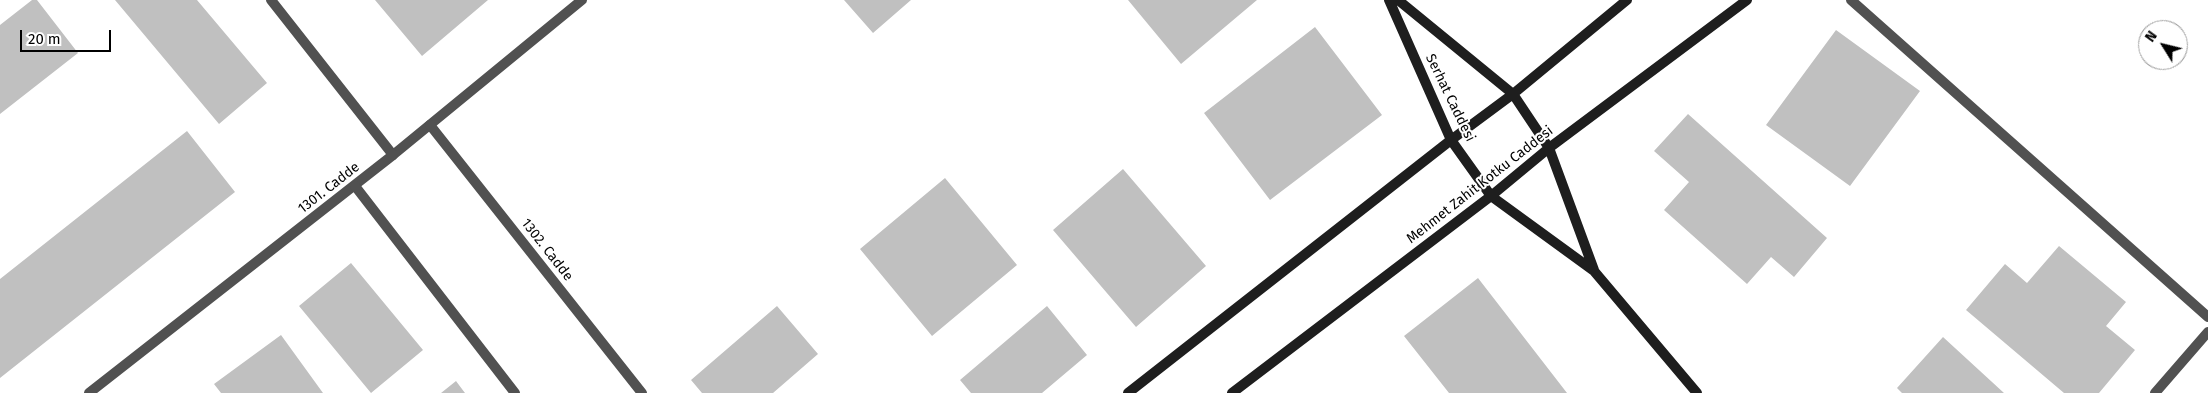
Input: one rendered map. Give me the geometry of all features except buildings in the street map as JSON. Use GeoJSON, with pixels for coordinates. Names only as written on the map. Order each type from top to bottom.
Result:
{"type":"FeatureCollection","features":[{"type":"Feature","properties":{"kind":"main road","name":"Serhat Caddesi"},"geometry":{"type":"LineString","coordinates":[[1389,0],[1451,140],[1490,196],[1594,271],[1697,393]]}},
{"type":"Feature","properties":{"kind":"main road","name":"Serhat Caddesi"},"geometry":{"type":"LineString","coordinates":[[1398,0],[1513,94],[1549,148],[1594,271]]}},
{"type":"Feature","properties":{"kind":"main road"},"geometry":{"type":"LineString","coordinates":[[1128,393],[1451,140],[1513,94],[1627,0]]}},
{"type":"Feature","properties":{"kind":"main road","name":"Mehmet Zahit Kotku Caddesi"},"geometry":{"type":"LineString","coordinates":[[1232,393],[1490,196],[1549,148],[1747,0]]}},
{"type":"Feature","properties":{"kind":"street"},"geometry":{"type":"LineString","coordinates":[[271,0],[393,155]]}},
{"type":"Feature","properties":{"kind":"street","name":"1301. Cadde"},"geometry":{"type":"LineString","coordinates":[[89,393],[355,186],[582,0]]}},
{"type":"Feature","properties":{"kind":"street"},"geometry":{"type":"LineString","coordinates":[[1851,0],[2208,317]]}},
{"type":"Feature","properties":{"kind":"street","name":"1302. Cadde"},"geometry":{"type":"LineString","coordinates":[[430,125],[642,393]]}},
{"type":"Feature","properties":{"kind":"street"},"geometry":{"type":"LineString","coordinates":[[355,186],[515,393]]}},
{"type":"Feature","properties":{"kind":"street"},"geometry":{"type":"LineString","coordinates":[[2155,393],[2208,332]]}}]}
